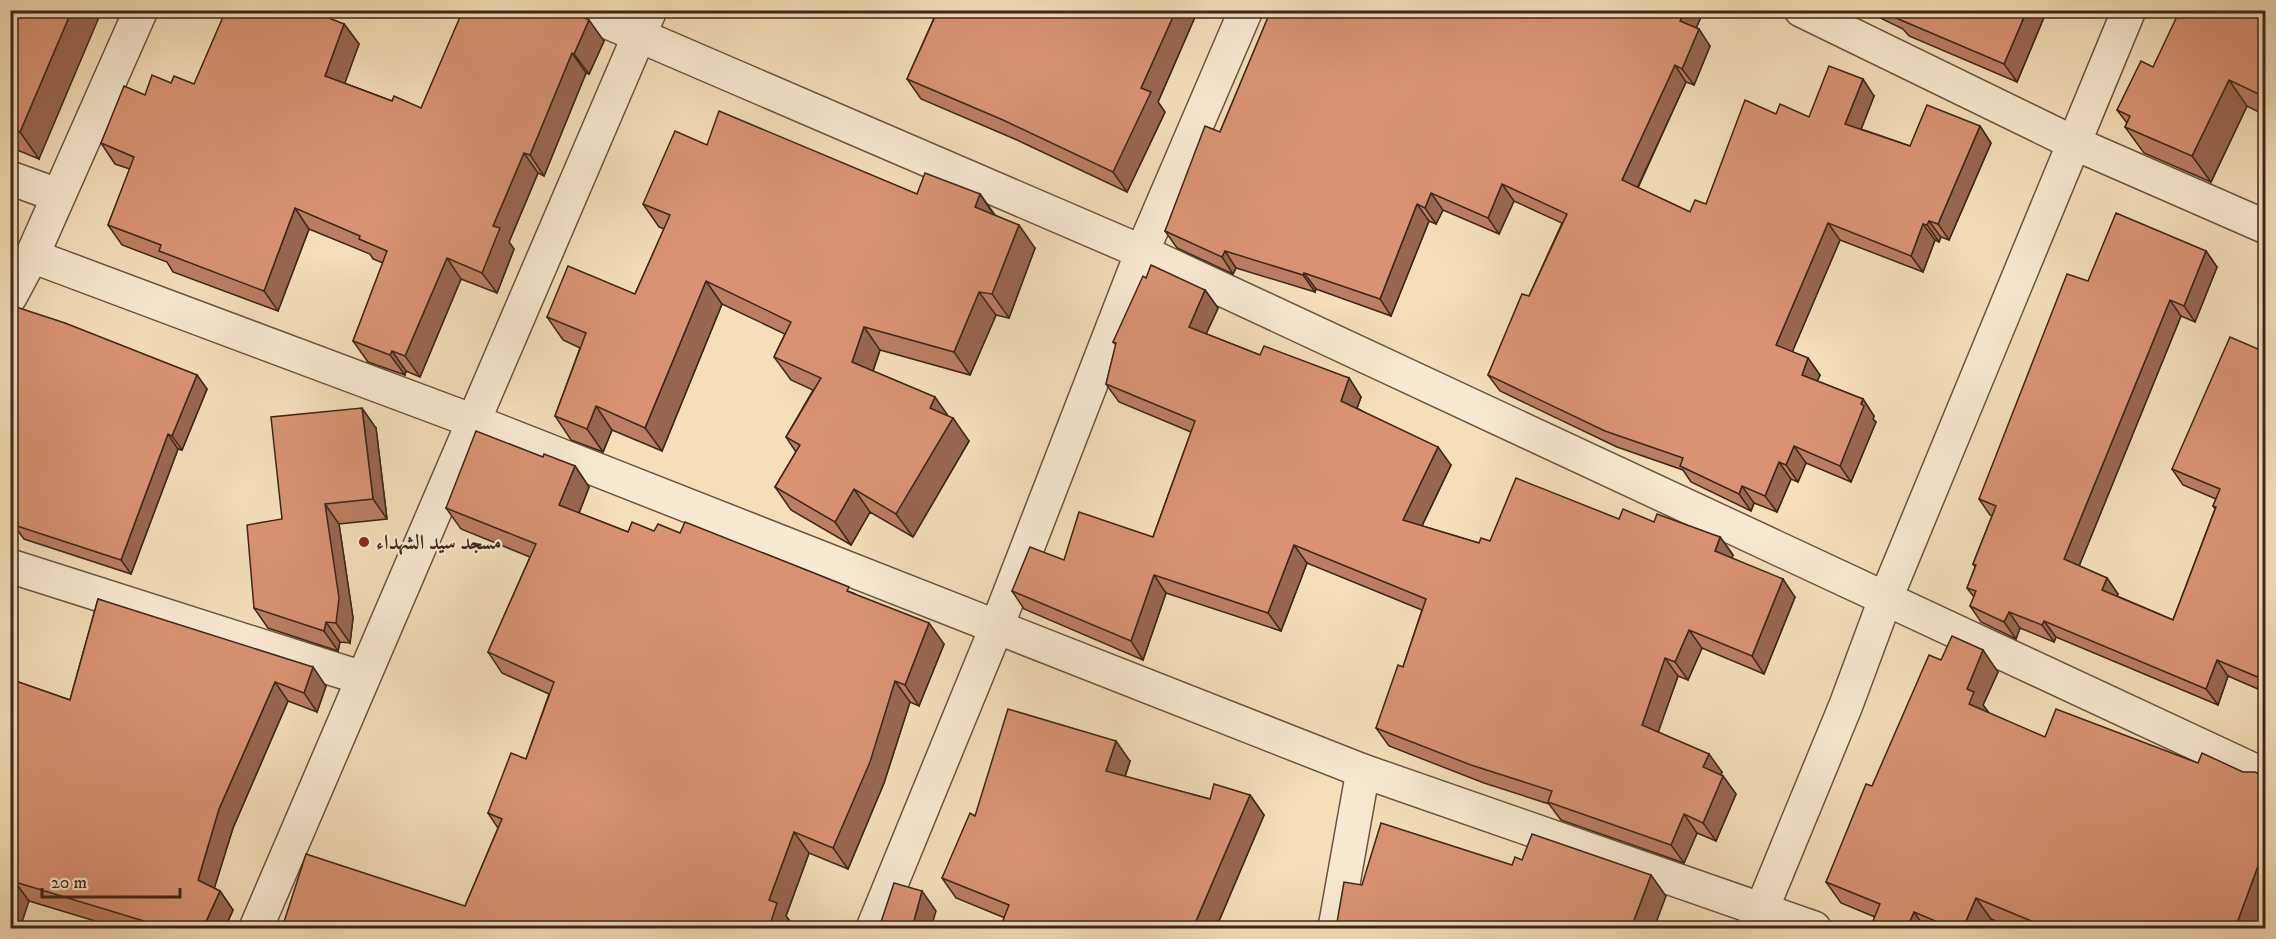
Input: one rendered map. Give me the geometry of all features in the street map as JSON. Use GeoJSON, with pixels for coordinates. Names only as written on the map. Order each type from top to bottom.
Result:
{"type":"FeatureCollection","features":[{"type":"Feature","properties":{"kind":"street"},"geometry":{"type":"LineString","coordinates":[[10,297],[32,256],[57,195],[141,10]]}},
{"type":"Feature","properties":{"kind":"street"},"geometry":{"type":"LineString","coordinates":[[580,10],[645,23],[1142,252],[2265,776]]}},
{"type":"Feature","properties":{"kind":"street"},"geometry":{"type":"LineString","coordinates":[[873,928],[997,626],[1142,252],[1246,10]]}},
{"type":"Feature","properties":{"kind":"street"},"geometry":{"type":"LineString","coordinates":[[1801,10],[2074,143],[2265,227]]}},
{"type":"Feature","properties":{"kind":"street"},"geometry":{"type":"LineString","coordinates":[[1758,919],[1846,705],[1885,600],[2129,10]]}},
{"type":"Feature","properties":{"kind":"street"},"geometry":{"type":"LineString","coordinates":[[256,928],[645,23]]}},
{"type":"Feature","properties":{"kind":"street"},"geometry":{"type":"LineString","coordinates":[[10,178],[57,195]]}},
{"type":"Feature","properties":{"kind":"street"},"geometry":{"type":"LineString","coordinates":[[32,256],[473,421],[1363,771],[1758,919],[1814,928]]}},
{"type":"Feature","properties":{"kind":"street"},"geometry":{"type":"LineString","coordinates":[[10,566],[362,678]]}},
{"type":"Feature","properties":{"kind":"street"},"geometry":{"type":"LineString","coordinates":[[1335,928],[1363,771]]}},
{"type":"Feature","properties":{"kind":"building"},"geometry":{"type":"Polygon","coordinates":[[[10,10],[72,10],[20,132],[10,128],[10,10]]]}},
{"type":"Feature","properties":{"kind":"building"},"geometry":{"type":"Polygon","coordinates":[[[226,10],[309,10],[344,24],[325,76],[392,101],[394,96],[421,108],[463,10],[570,10],[589,20],[574,54],[572,53],[530,155],[524,153],[493,226],[500,228],[482,273],[447,258],[405,356],[392,351],[390,355],[353,341],[387,251],[359,239],[360,236],[295,208],[264,291],[159,251],[161,245],[108,225],[134,157],[101,143],[124,86],[145,95],[152,75],[171,83],[174,76],[194,84],[226,10]]]}},
{"type":"Feature","properties":{"kind":"building"},"geometry":{"type":"Polygon","coordinates":[[[938,10],[1176,10],[1141,88],[1151,92],[1113,172],[1003,120],[907,79],[938,10]]]}},
{"type":"Feature","properties":{"kind":"building"},"geometry":{"type":"Polygon","coordinates":[[[1271,10],[1685,10],[1680,21],[1699,29],[1682,69],[1675,65],[1622,180],[1690,212],[1695,200],[1706,204],[1745,100],[1776,114],[1780,104],[1809,117],[1829,66],[1863,79],[1845,124],[1910,146],[1927,105],[1980,126],[1938,224],[1929,221],[1927,225],[1923,224],[1911,256],[1828,223],[1776,345],[1808,358],[1802,375],[1863,399],[1861,404],[1864,406],[1840,466],[1794,446],[1786,465],[1779,462],[1765,496],[1742,486],[1739,494],[1680,466],[1683,458],[1605,431],[1488,375],[1522,294],[1529,296],[1567,214],[1502,184],[1488,218],[1431,193],[1425,208],[1417,204],[1380,299],[1304,273],[1303,275],[1225,251],[1222,257],[1165,231],[1205,126],[1220,132],[1271,10]]]}},
{"type":"Feature","properties":{"kind":"building"},"geometry":{"type":"Polygon","coordinates":[[[1891,10],[2027,10],[2004,64],[1896,18],[1898,14],[1891,10]]]}},
{"type":"Feature","properties":{"kind":"building"},"geometry":{"type":"Polygon","coordinates":[[[2180,10],[2265,10],[2265,97],[2229,80],[2192,156],[2125,127],[2130,116],[2117,110],[2141,61],[2153,67],[2180,10]]]}},
{"type":"Feature","properties":{"kind":"building"},"geometry":{"type":"Polygon","coordinates":[[[719,111],[917,194],[925,173],[980,194],[975,207],[1019,225],[992,294],[979,292],[954,352],[864,327],[852,362],[935,397],[930,408],[953,418],[896,514],[854,489],[835,522],[775,487],[800,445],[786,437],[821,378],[774,357],[791,322],[706,281],[645,428],[596,406],[587,429],[555,416],[586,333],[547,317],[568,266],[635,294],[670,215],[643,204],[675,131],[707,145],[719,111]]]}},
{"type":"Feature","properties":{"kind":"building"},"geometry":{"type":"Polygon","coordinates":[[[2116,213],[2206,251],[2184,306],[2170,300],[2064,559],[2107,578],[2102,590],[2173,620],[2216,507],[2213,506],[2220,489],[2172,469],[2230,337],[2265,352],[2265,680],[2217,660],[2206,689],[2044,621],[2042,625],[2009,612],[2004,622],[1970,606],[1976,591],[1967,588],[1976,565],[1973,564],[1996,506],[1979,499],[2067,274],[2088,281],[2116,213]]]}},
{"type":"Feature","properties":{"kind":"building"},"geometry":{"type":"Polygon","coordinates":[[[1151,265],[1205,290],[1189,327],[1260,355],[1264,346],[1349,378],[1341,401],[1438,447],[1403,520],[1479,543],[1481,538],[1490,541],[1516,478],[1619,519],[1623,509],[1654,522],[1657,514],[1720,537],[1715,551],[1783,579],[1752,656],[1689,630],[1675,662],[1665,658],[1642,725],[1709,754],[1703,767],[1723,776],[1703,823],[1684,814],[1671,845],[1548,802],[1552,791],[1471,765],[1376,728],[1398,665],[1403,667],[1426,599],[1294,545],[1268,613],[1154,575],[1131,641],[1012,591],[1030,547],[1064,560],[1079,512],[1153,537],[1195,421],[1106,384],[1116,343],[1113,342],[1143,276],[1146,278],[1151,265]]]}},
{"type":"Feature","properties":{"kind":"building"},"geometry":{"type":"Polygon","coordinates":[[[10,305],[65,323],[197,375],[172,436],[168,434],[121,560],[14,525],[17,518],[10,515],[10,305]]]}},
{"type":"Feature","properties":{"kind":"building"},"geometry":{"type":"Polygon","coordinates":[[[362,408],[373,499],[325,504],[339,598],[336,623],[326,622],[324,631],[254,608],[247,525],[282,519],[271,417],[362,408]]]}},
{"type":"Feature","properties":{"kind":"building"},"geometry":{"type":"Polygon","coordinates":[[[476,431],[543,457],[544,454],[575,466],[559,505],[628,532],[632,522],[654,531],[658,524],[680,533],[685,522],[849,587],[847,591],[929,623],[905,685],[895,681],[870,762],[833,848],[794,832],[769,900],[777,903],[769,928],[282,928],[306,854],[465,906],[502,819],[488,813],[511,753],[526,759],[554,682],[488,652],[536,544],[446,508],[476,431]]]}},
{"type":"Feature","properties":{"kind":"building"},"geometry":{"type":"Polygon","coordinates":[[[98,599],[313,667],[304,693],[275,682],[219,809],[198,880],[220,891],[203,928],[167,928],[15,882],[10,897],[10,679],[70,700],[98,599]]]}},
{"type":"Feature","properties":{"kind":"building"},"geometry":{"type":"Polygon","coordinates":[[[1952,636],[1983,650],[1967,689],[1974,692],[1969,704],[2045,737],[2056,709],[2198,763],[2202,753],[2243,772],[2255,772],[2265,777],[2265,847],[2237,923],[2243,925],[2241,928],[2048,928],[1976,898],[1963,928],[1952,928],[1914,912],[1907,928],[1870,928],[1880,904],[1826,882],[1866,784],[1872,786],[1929,655],[1941,660],[1952,636]]]}},
{"type":"Feature","properties":{"kind":"building"},"geometry":{"type":"Polygon","coordinates":[[[1008,709],[1116,741],[1106,771],[1210,799],[1214,784],[1250,795],[1193,928],[1000,928],[1009,905],[942,878],[970,813],[975,816],[1008,709]]]}},
{"type":"Feature","properties":{"kind":"building"},"geometry":{"type":"Polygon","coordinates":[[[1381,823],[1512,865],[1515,857],[1522,860],[1532,834],[1651,875],[1631,928],[1336,928],[1344,882],[1362,885],[1381,823]]]}},
{"type":"Feature","properties":{"kind":"building"},"geometry":{"type":"Polygon","coordinates":[[[894,883],[922,891],[912,928],[879,928],[894,883]]]}},
{"type":"Feature","properties":{"kind":"place","name":"مسجد سيد الشهداء"},"geometry":{"type":"Point","coordinates":[364,542]}}]}
